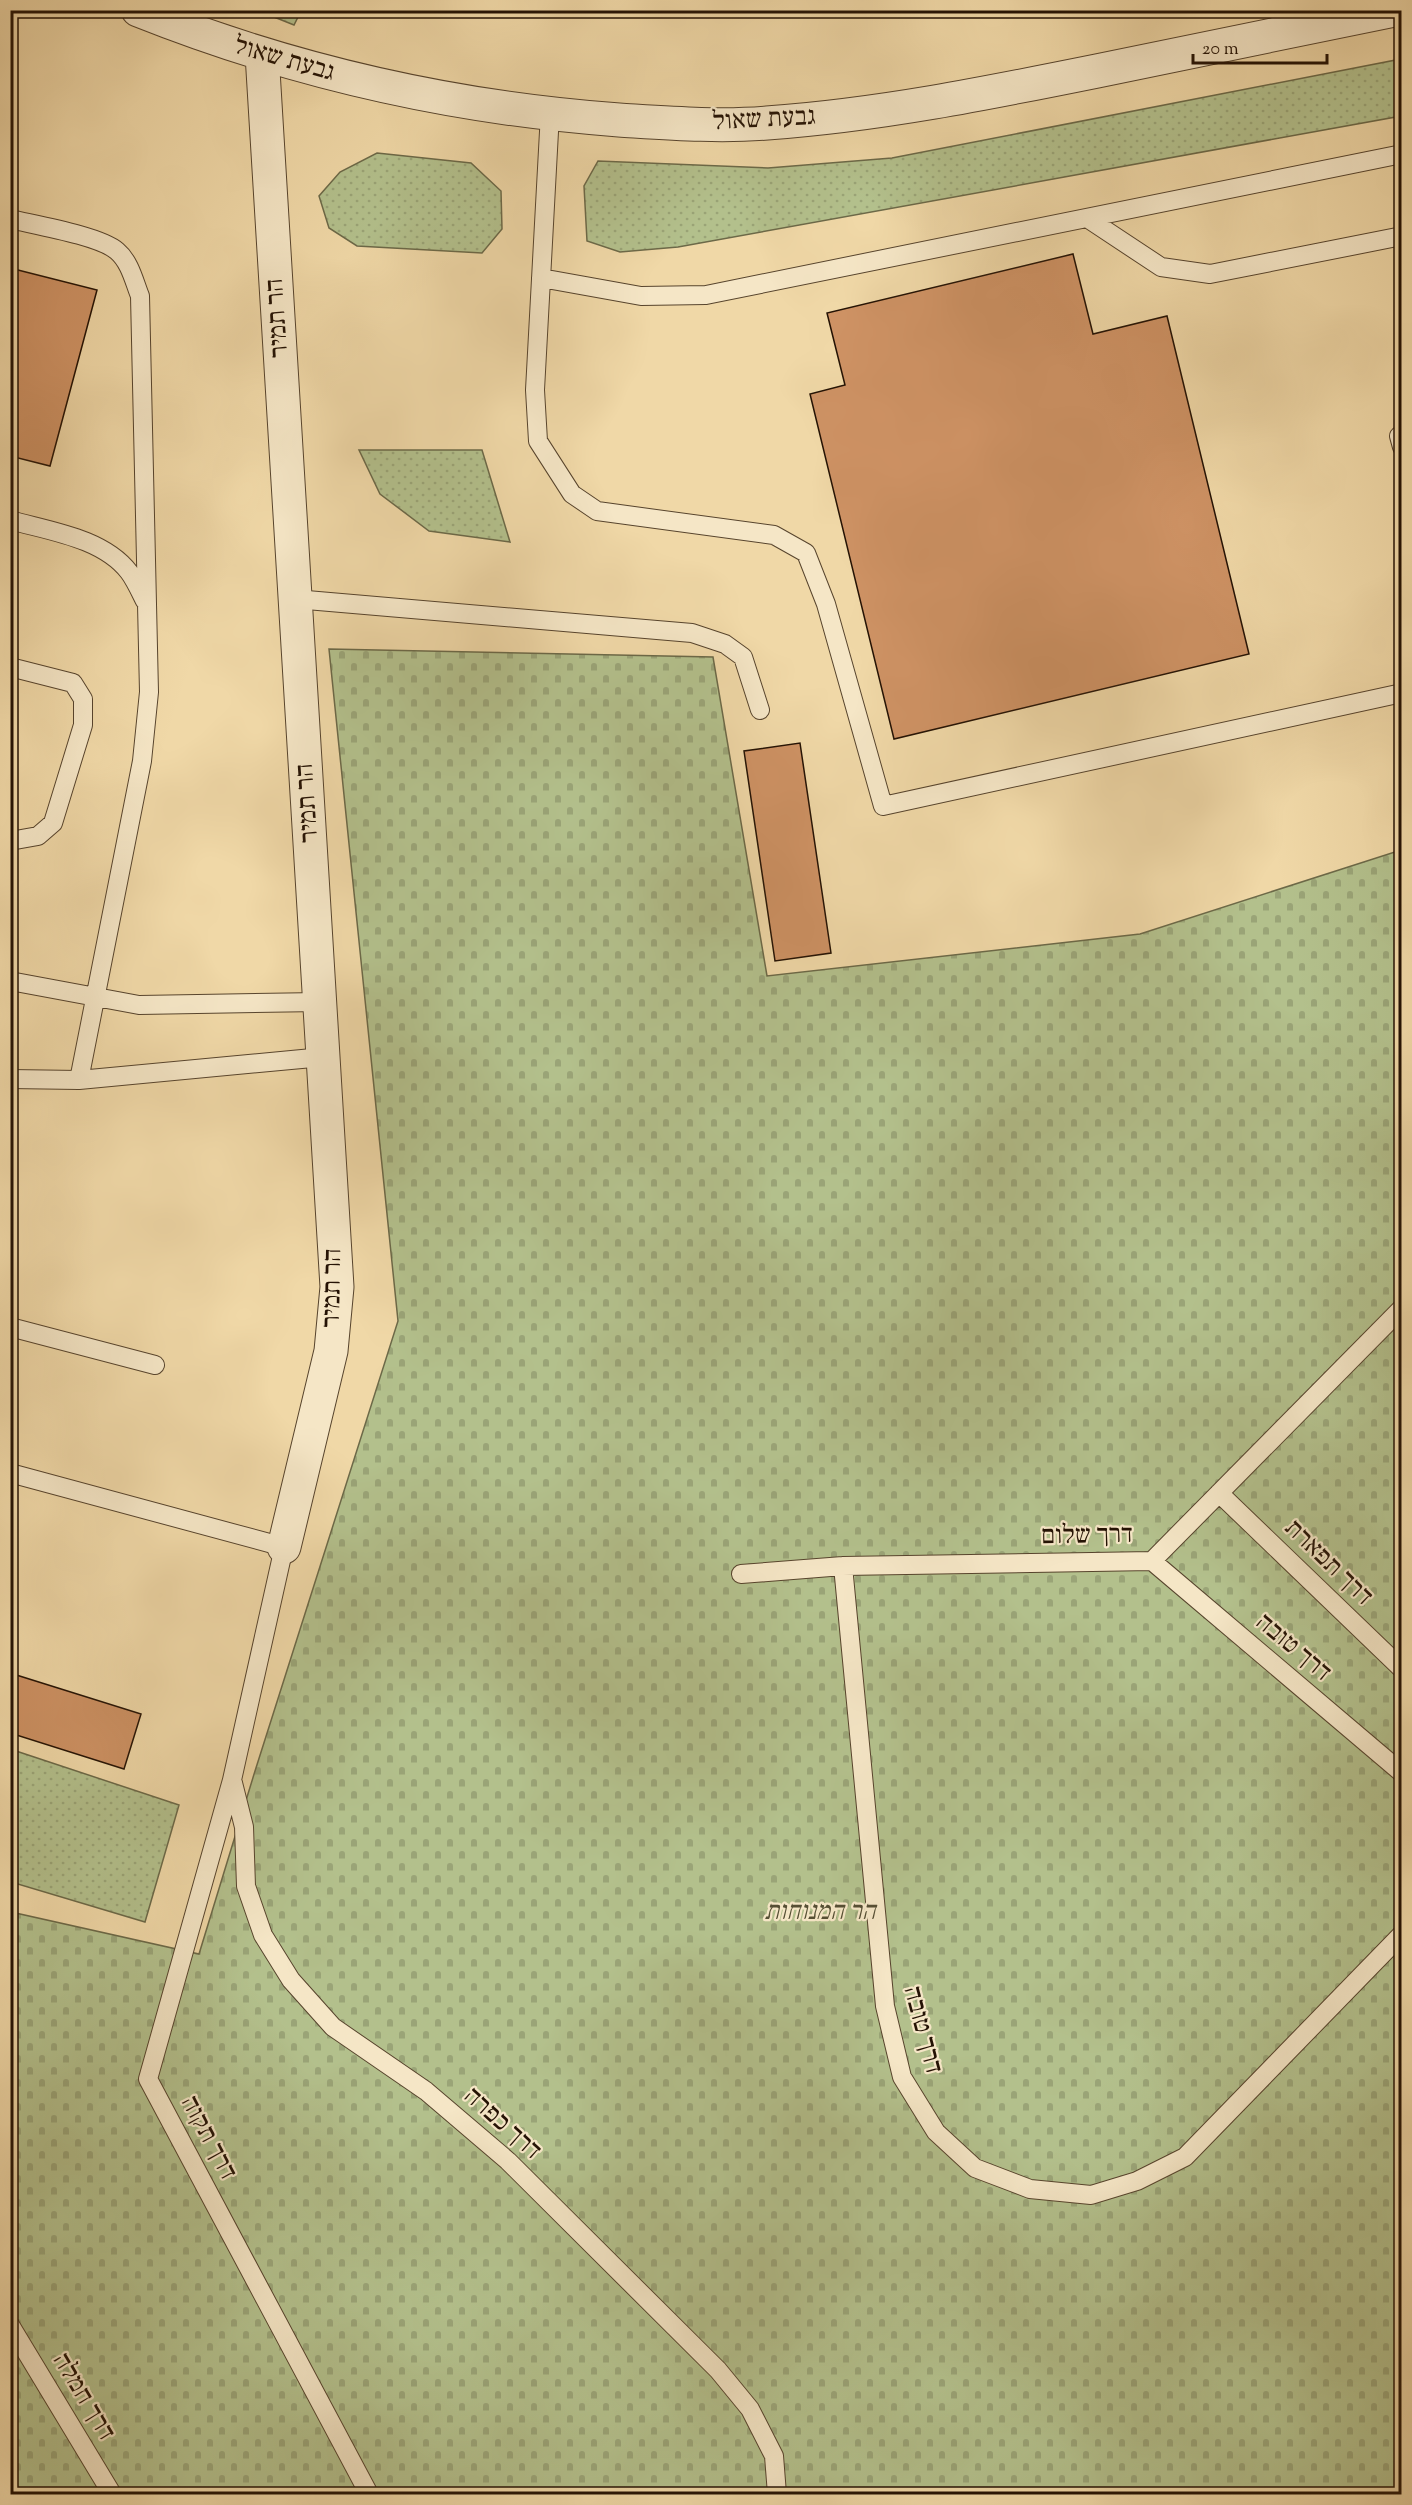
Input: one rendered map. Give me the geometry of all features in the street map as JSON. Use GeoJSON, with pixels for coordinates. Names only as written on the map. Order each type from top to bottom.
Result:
{"type":"FeatureCollection","features":[{"type":"Feature","properties":{"kind":"street","name":"גבעת שאול"},"geometry":{"type":"LineString","coordinates":[[138,10],[205,37],[344,78],[459,101],[550,113],[668,123],[764,123],[878,112],[965,97],[1394,10]]}},
{"type":"Feature","properties":{"kind":"street","name":"הר תמיר"},"geometry":{"type":"LineString","coordinates":[[262,54],[337,1287],[332,1351],[284,1547]]}},
{"type":"Feature","properties":{"kind":"lane"},"geometry":{"type":"LineString","coordinates":[[550,113],[535,390],[538,441],[572,494],[597,511],[774,536],[806,553],[826,604],[883,806],[1401,693]]}},
{"type":"Feature","properties":{"kind":"lane"},"geometry":{"type":"LineString","coordinates":[[541,278],[641,296],[706,295],[1401,154]]}},
{"type":"Feature","properties":{"kind":"lane"},"geometry":{"type":"LineString","coordinates":[[1087,218],[1161,267],[1210,274],[1401,236]]}},
{"type":"Feature","properties":{"kind":"lane"},"geometry":{"type":"LineString","coordinates":[[10,219],[100,242],[117,251],[129,267],[140,297],[149,692],[142,761],[79,1080]]}},
{"type":"Feature","properties":{"kind":"lane"},"geometry":{"type":"LineString","coordinates":[[10,520],[83,540],[116,559],[129,572],[147,605]]}},
{"type":"Feature","properties":{"kind":"lane"},"geometry":{"type":"LineString","coordinates":[[295,599],[692,633],[725,644],[743,657],[760,710]]}},
{"type":"Feature","properties":{"kind":"lane"},"geometry":{"type":"LineString","coordinates":[[10,667],[73,683],[83,699],[82,725],[53,823],[38,836],[10,841]]}},
{"type":"Feature","properties":{"kind":"lane"},"geometry":{"type":"LineString","coordinates":[[10,981],[139,1005],[320,1002]]}},
{"type":"Feature","properties":{"kind":"lane"},"geometry":{"type":"LineString","coordinates":[[10,1079],[79,1080],[323,1057]]}},
{"type":"Feature","properties":{"kind":"lane","name":"דרך שלום"},"geometry":{"type":"LineString","coordinates":[[741,1575],[843,1566],[1152,1561],[1401,1308]]}},
{"type":"Feature","properties":{"kind":"lane"},"geometry":{"type":"LineString","coordinates":[[10,1326],[155,1365]]}},
{"type":"Feature","properties":{"kind":"lane"},"geometry":{"type":"LineString","coordinates":[[10,1473],[284,1547]]}},
{"type":"Feature","properties":{"kind":"lane","name":"דרך תפארת"},"geometry":{"type":"LineString","coordinates":[[1219,1493],[1401,1669]]}},
{"type":"Feature","properties":{"kind":"lane","name":"דרך תקוה"},"geometry":{"type":"LineString","coordinates":[[284,1547],[232,1780],[148,2079],[369,2494]]}},
{"type":"Feature","properties":{"kind":"lane","name":"דרך טובה"},"geometry":{"type":"LineString","coordinates":[[1152,1561],[1401,1773]]}},
{"type":"Feature","properties":{"kind":"lane","name":"דרך טובה"},"geometry":{"type":"LineString","coordinates":[[843,1566],[885,2006],[902,2077],[936,2132],[975,2168],[1030,2189],[1091,2195],[1137,2181],[1185,2157],[1401,1934]]}},
{"type":"Feature","properties":{"kind":"lane","name":"דרך כפרה"},"geometry":{"type":"LineString","coordinates":[[232,1780],[244,1827],[246,1886],[263,1935],[291,1980],[333,2027],[426,2091],[508,2161],[718,2370],[750,2409],[774,2456],[777,2494]]}},
{"type":"Feature","properties":{"kind":"lane","name":"דרך חמלה"},"geometry":{"type":"LineString","coordinates":[[10,2325],[112,2494]]}},
{"type":"Feature","properties":{"kind":"green space"},"geometry":{"type":"Polygon","coordinates":[[[301,10],[294,25],[259,11],[301,10]]]}},
{"type":"Feature","properties":{"kind":"green space"},"geometry":{"type":"Polygon","coordinates":[[[1401,59],[1401,116],[678,247],[620,252],[587,241],[584,186],[598,161],[768,168],[892,158],[1401,59]]]}},
{"type":"Feature","properties":{"kind":"green space"},"geometry":{"type":"Polygon","coordinates":[[[377,153],[471,163],[501,191],[502,229],[482,253],[357,246],[329,228],[319,196],[340,172],[377,153]]]}},
{"type":"Feature","properties":{"kind":"green space"},"geometry":{"type":"Polygon","coordinates":[[[359,450],[482,450],[510,542],[429,531],[380,494],[359,450]]]}},
{"type":"Feature","properties":{"kind":"green space","name":"הר המנוחות"},"geometry":{"type":"Polygon","coordinates":[[[329,649],[713,657],[767,976],[1140,934],[1401,850],[1401,2494],[11,2494],[11,1912],[199,1954],[398,1321],[329,649]]]}},
{"type":"Feature","properties":{"kind":"green space"},"geometry":{"type":"Polygon","coordinates":[[[10,1749],[179,1805],[145,1922],[11,1882],[10,1749]]]}},
{"type":"Feature","properties":{"kind":"building"},"geometry":{"type":"Polygon","coordinates":[[[1073,254],[1093,334],[1167,316],[1249,654],[894,739],[810,394],[845,385],[827,313],[1073,254]]]}},
{"type":"Feature","properties":{"kind":"building"},"geometry":{"type":"Polygon","coordinates":[[[10,268],[97,290],[50,466],[10,456],[10,268]]]}},
{"type":"Feature","properties":{"kind":"building"},"geometry":{"type":"Polygon","coordinates":[[[800,743],[831,953],[775,961],[744,751],[800,743]]]}},
{"type":"Feature","properties":{"kind":"building"},"geometry":{"type":"Polygon","coordinates":[[[10,1673],[141,1714],[124,1769],[10,1733],[10,1673]]]}}]}
